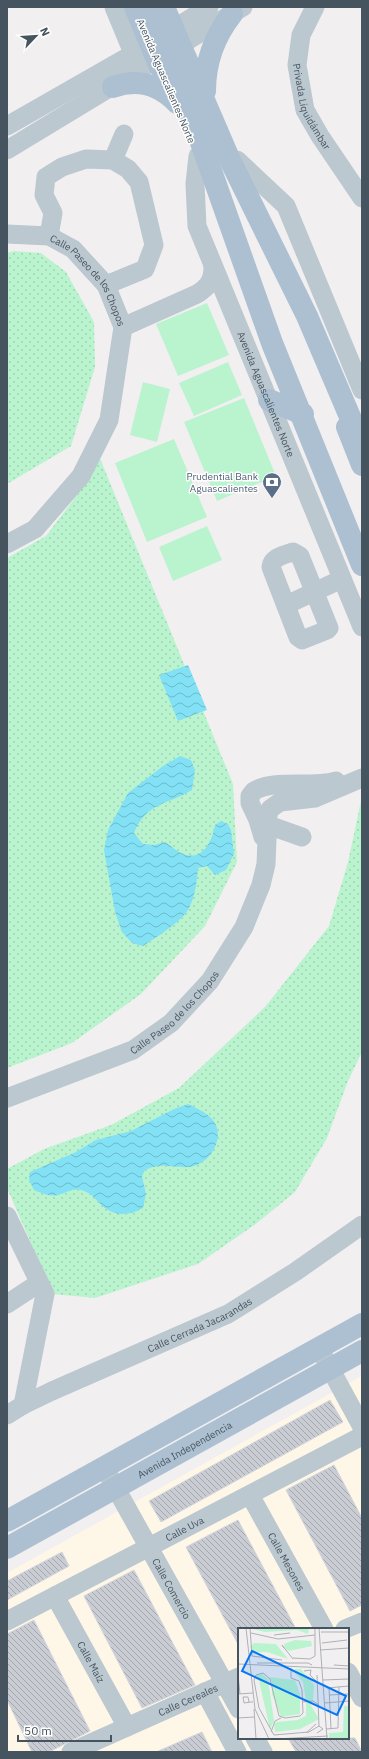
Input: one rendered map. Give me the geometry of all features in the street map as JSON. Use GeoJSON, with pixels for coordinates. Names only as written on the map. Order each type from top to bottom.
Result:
{"type":"FeatureCollection","features":[{"type":"Feature","properties":{"kind":"main road","name":"Avenida Aguascalientes Norte"},"geometry":{"type":"LineString","coordinates":[[135,7],[145,57],[177,103],[362,555]]}},
{"type":"Feature","properties":{"kind":"main road"},"geometry":{"type":"LineString","coordinates":[[147,7],[198,134],[272,343],[362,565]]}},
{"type":"Feature","properties":{"kind":"main road"},"geometry":{"type":"LineString","coordinates":[[164,7],[229,158],[307,316],[361,454]]}},
{"type":"Feature","properties":{"kind":"main road"},"geometry":{"type":"LineString","coordinates":[[205,91],[206,69],[211,48],[224,24],[238,10]]}},
{"type":"Feature","properties":{"kind":"main road"},"geometry":{"type":"LineString","coordinates":[[180,25],[205,91],[237,160],[361,454]]}},
{"type":"Feature","properties":{"kind":"main road"},"geometry":{"type":"LineString","coordinates":[[113,87],[130,83],[147,84],[164,91],[177,103]]}},
{"type":"Feature","properties":{"kind":"main road"},"geometry":{"type":"LineString","coordinates":[[269,400],[303,414]]}},
{"type":"Feature","properties":{"kind":"main road"},"geometry":{"type":"LineString","coordinates":[[7,1521],[362,1324]]}},
{"type":"Feature","properties":{"kind":"main road","name":"Avenida Independencia"},"geometry":{"type":"LineString","coordinates":[[7,1548],[116,1489],[362,1351]]}},
{"type":"Feature","properties":{"kind":"street","name":"Avenida Aguascalientes Norte"},"geometry":{"type":"LineString","coordinates":[[114,7],[145,57]]}},
{"type":"Feature","properties":{"kind":"street"},"geometry":{"type":"LineString","coordinates":[[7,150],[113,87],[180,25],[208,7]]}},
{"type":"Feature","properties":{"kind":"street","name":"Privada Liquidámbar"},"geometry":{"type":"LineString","coordinates":[[315,7],[301,35],[297,65],[305,110],[320,136],[362,198]]}},
{"type":"Feature","properties":{"kind":"street"},"geometry":{"type":"LineString","coordinates":[[180,25],[238,10]]}},
{"type":"Feature","properties":{"kind":"street"},"geometry":{"type":"LineString","coordinates":[[7,126],[145,57]]}},
{"type":"Feature","properties":{"kind":"street"},"geometry":{"type":"LineString","coordinates":[[113,160],[124,134]]}},
{"type":"Feature","properties":{"kind":"street","name":"Avenida Aguascalientes Norte"},"geometry":{"type":"LineString","coordinates":[[198,156],[195,184],[197,226],[362,627]]}},
{"type":"Feature","properties":{"kind":"street"},"geometry":{"type":"LineString","coordinates":[[48,236],[53,213],[44,195],[46,177],[62,167],[86,158],[113,160],[128,169],[139,182],[154,245],[145,269],[106,285]]}},
{"type":"Feature","properties":{"kind":"street"},"geometry":{"type":"LineString","coordinates":[[237,160],[286,206],[362,390]]}},
{"type":"Feature","properties":{"kind":"street","name":"Calle Paseo de los Chopos"},"geometry":{"type":"LineString","coordinates":[[7,234],[48,236],[73,249],[106,285],[123,327],[109,420],[81,476],[35,529],[7,544]]}},
{"type":"Feature","properties":{"kind":"street"},"geometry":{"type":"LineString","coordinates":[[123,327],[197,294],[207,287],[210,282],[213,267]]}},
{"type":"Feature","properties":{"kind":"street"},"geometry":{"type":"LineString","coordinates":[[197,294],[215,293],[228,302]]}},
{"type":"Feature","properties":{"kind":"street"},"geometry":{"type":"LineString","coordinates":[[293,552],[300,556],[328,625],[327,630],[302,640],[300,639],[286,605],[271,567],[272,562],[275,559],[293,552]]}},
{"type":"Feature","properties":{"kind":"street"},"geometry":{"type":"LineString","coordinates":[[286,605],[342,579]]}},
{"type":"Feature","properties":{"kind":"street","name":"Calle Paseo de los Chopos"},"geometry":{"type":"LineString","coordinates":[[267,852],[258,820],[250,803],[250,796],[254,791],[275,785],[327,783],[362,771]]}},
{"type":"Feature","properties":{"kind":"street","name":"Calle Paseo de los Chopos"},"geometry":{"type":"LineString","coordinates":[[7,1098],[133,1050],[171,1023],[210,981],[244,928],[261,885],[267,852],[269,812],[276,804],[315,798],[362,778]]}},
{"type":"Feature","properties":{"kind":"street"},"geometry":{"type":"LineString","coordinates":[[268,825],[302,837]]}},
{"type":"Feature","properties":{"kind":"street"},"geometry":{"type":"LineString","coordinates":[[7,1216],[45,1294],[23,1405],[7,1415]]}},
{"type":"Feature","properties":{"kind":"street","name":"Calle Cerrada Jacarandas"},"geometry":{"type":"LineString","coordinates":[[23,1405],[228,1314],[295,1272],[361,1224]]}},
{"type":"Feature","properties":{"kind":"street"},"geometry":{"type":"LineString","coordinates":[[7,1304],[39,1284]]}},
{"type":"Feature","properties":{"kind":"street"},"geometry":{"type":"LineString","coordinates":[[319,1348],[362,1427]]}},
{"type":"Feature","properties":{"kind":"street"},"geometry":{"type":"LineString","coordinates":[[31,1368],[52,1391]]}},
{"type":"Feature","properties":{"kind":"street","name":"Calle Uva"},"geometry":{"type":"LineString","coordinates":[[7,1622],[362,1436]]}},
{"type":"Feature","properties":{"kind":"street","name":"Calle Comercio"},"geometry":{"type":"LineString","coordinates":[[104,1467],[148,1548],[232,1680],[238,1706]]}},
{"type":"Feature","properties":{"kind":"street","name":"Calle Mesones"},"geometry":{"type":"LineString","coordinates":[[250,1495],[323,1628]]}},
{"type":"Feature","properties":{"kind":"street","name":"Calle Maíz"},"geometry":{"type":"LineString","coordinates":[[55,1596],[127,1727]]}},
{"type":"Feature","properties":{"kind":"street"},"geometry":{"type":"LineString","coordinates":[[348,1628],[362,1622]]}},
{"type":"Feature","properties":{"kind":"street"},"geometry":{"type":"LineString","coordinates":[[349,1674],[362,1698]]}},
{"type":"Feature","properties":{"kind":"street","name":"Calle Cereales"},"geometry":{"type":"LineString","coordinates":[[71,1752],[232,1680]]}},
{"type":"Feature","properties":{"kind":"street"},"geometry":{"type":"LineString","coordinates":[[205,1692],[237,1752]]}},
{"type":"Feature","properties":{"kind":"street"},"geometry":{"type":"LineString","coordinates":[[256,1739],[263,1752]]}},
{"type":"Feature","properties":{"kind":"shaded area"},"geometry":{"type":"Polygon","coordinates":[[[362,1376],[362,1752],[7,1752],[7,1573],[362,1376]]]}},
{"type":"Feature","properties":{"kind":"green space"},"geometry":{"type":"Polygon","coordinates":[[[14,251],[41,253],[66,272],[94,322],[95,367],[71,446],[7,484],[7,253],[14,251]]]}},
{"type":"Feature","properties":{"kind":"green space"},"geometry":{"type":"Polygon","coordinates":[[[207,303],[229,355],[178,376],[156,324],[207,303]]]}},
{"type":"Feature","properties":{"kind":"green space"},"geometry":{"type":"Polygon","coordinates":[[[228,362],[242,395],[194,416],[179,383],[228,362]]]}},
{"type":"Feature","properties":{"kind":"green space"},"geometry":{"type":"Polygon","coordinates":[[[143,382],[170,389],[157,442],[130,435],[143,382]]]}},
{"type":"Feature","properties":{"kind":"green space"},"geometry":{"type":"Polygon","coordinates":[[[244,398],[276,476],[217,501],[184,422],[244,398]]]}},
{"type":"Feature","properties":{"kind":"green space"},"geometry":{"type":"Polygon","coordinates":[[[174,439],[207,517],[147,542],[115,463],[174,439]]]}},
{"type":"Feature","properties":{"kind":"green space"},"geometry":{"type":"Polygon","coordinates":[[[97,451],[233,784],[237,862],[205,926],[141,994],[72,1043],[7,1068],[7,558],[46,536],[78,494],[97,451]]]}},
{"type":"Feature","properties":{"kind":"green space"},"geometry":{"type":"Polygon","coordinates":[[[207,526],[222,560],[173,581],[159,547],[207,526]]]}},
{"type":"Feature","properties":{"kind":"green space"},"geometry":{"type":"Polygon","coordinates":[[[362,796],[362,1052],[348,1081],[327,1138],[295,1192],[257,1223],[198,1264],[95,1298],[53,1294],[7,1188],[7,1169],[44,1149],[111,1125],[179,1088],[265,1007],[329,926],[348,862],[362,796]]]}},
{"type":"Feature","properties":{"kind":"water"},"geometry":{"type":"Polygon","coordinates":[[[188,665],[207,710],[178,721],[159,675],[188,665]]]}},
{"type":"Feature","properties":{"kind":"water"},"geometry":{"type":"Polygon","coordinates":[[[180,756],[191,760],[195,770],[192,790],[151,810],[139,823],[134,833],[143,844],[154,845],[165,842],[181,853],[195,855],[205,849],[214,831],[215,825],[221,821],[228,824],[231,830],[234,854],[226,870],[215,875],[207,866],[198,868],[194,895],[185,915],[174,925],[143,946],[132,943],[122,932],[115,912],[104,850],[108,830],[128,793],[163,766],[180,756]]]}},
{"type":"Feature","properties":{"kind":"water"},"geometry":{"type":"Polygon","coordinates":[[[188,1104],[204,1112],[216,1125],[218,1132],[217,1139],[212,1153],[201,1163],[194,1166],[158,1166],[145,1170],[142,1176],[146,1194],[143,1208],[134,1212],[119,1214],[114,1213],[102,1206],[92,1195],[85,1191],[72,1190],[58,1195],[52,1195],[34,1190],[29,1180],[30,1172],[74,1153],[96,1140],[131,1131],[174,1109],[188,1104]]]}},
{"type":"Feature","properties":{"kind":"building"},"geometry":{"type":"Polygon","coordinates":[[[330,1400],[343,1422],[161,1522],[149,1501],[330,1400]]]}},
{"type":"Feature","properties":{"kind":"building"},"geometry":{"type":"Polygon","coordinates":[[[334,1465],[362,1518],[362,1605],[350,1611],[286,1490],[334,1465]]]}},
{"type":"Feature","properties":{"kind":"building"},"geometry":{"type":"Polygon","coordinates":[[[238,1520],[295,1628],[238,1628],[238,1644],[186,1547],[238,1520]]]}},
{"type":"Feature","properties":{"kind":"building"},"geometry":{"type":"Polygon","coordinates":[[[62,1552],[69,1566],[7,1600],[7,1581],[62,1552]]]}},
{"type":"Feature","properties":{"kind":"building"},"geometry":{"type":"Polygon","coordinates":[[[134,1570],[195,1685],[142,1708],[84,1596],[134,1570]]]}},
{"type":"Feature","properties":{"kind":"building"},"geometry":{"type":"Polygon","coordinates":[[[34,1620],[90,1731],[49,1752],[32,1752],[7,1700],[7,1634],[34,1620]]]}},
{"type":"Feature","properties":{"kind":"building"},"geometry":{"type":"Polygon","coordinates":[[[202,1732],[212,1752],[156,1752],[202,1732]]]}},
{"type":"Feature","properties":{"kind":"building"},"geometry":{"type":"Polygon","coordinates":[[[355,1738],[362,1752],[296,1752],[289,1739],[355,1738]]]}},
{"type":"Feature","properties":{"kind":"place","name":"Prudential Bank Aguascalientes"},"geometry":{"type":"Point","coordinates":[272,499]}}]}
